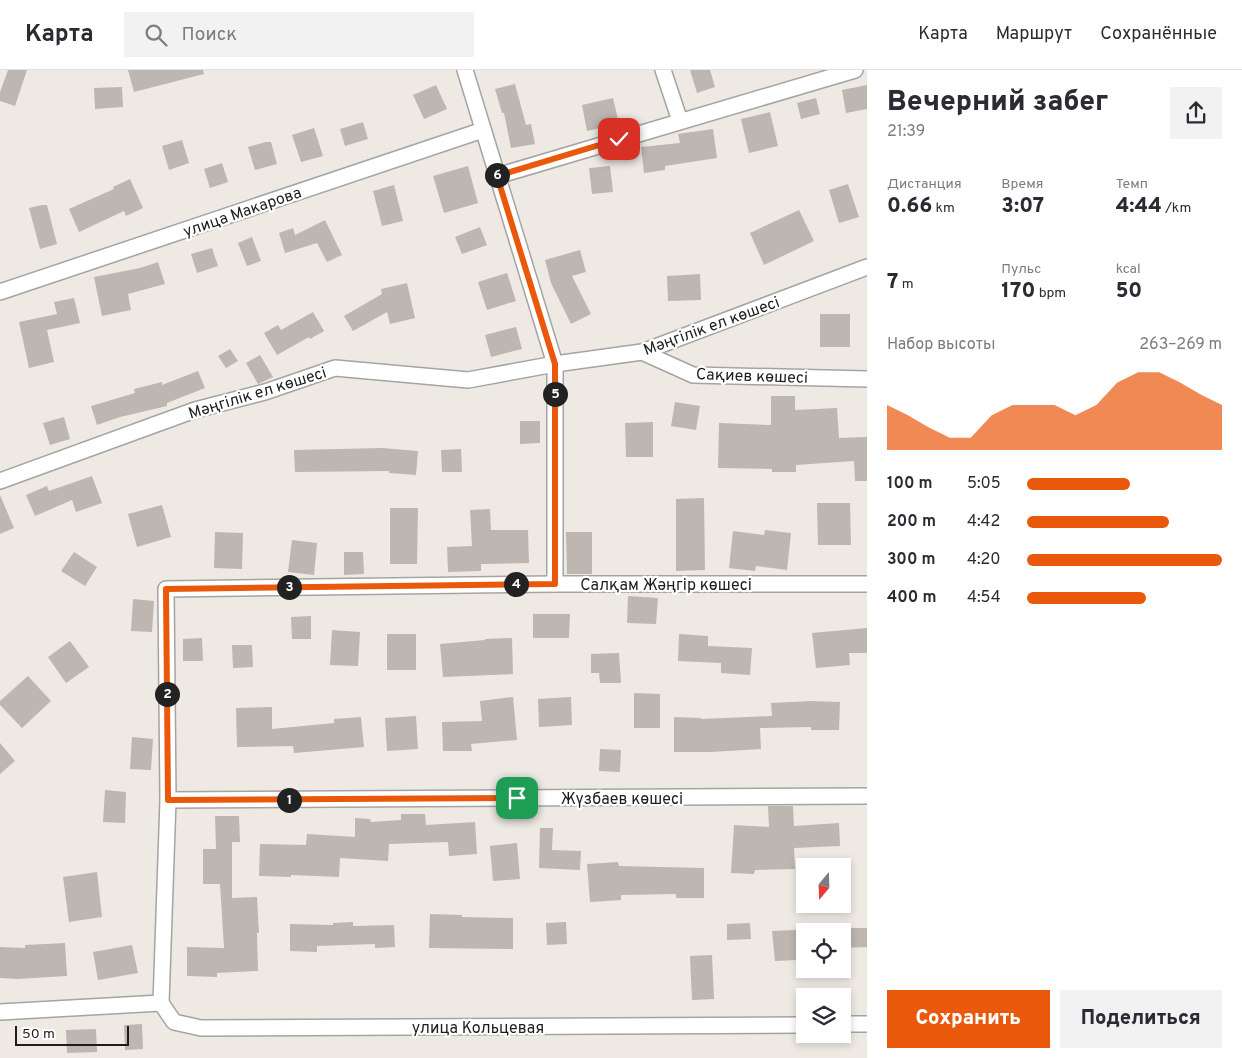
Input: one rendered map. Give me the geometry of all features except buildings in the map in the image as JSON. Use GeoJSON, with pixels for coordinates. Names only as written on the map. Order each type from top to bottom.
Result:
{"type":"FeatureCollection","features":[{"type":"Feature","properties":{"kind":"street"},"geometry":{"type":"LineString","coordinates":[[465,70],[555,364],[555,584]]}},
{"type":"Feature","properties":{"kind":"street"},"geometry":{"type":"LineString","coordinates":[[663,70],[680,121]]}},
{"type":"Feature","properties":{"kind":"street"},"geometry":{"type":"LineString","coordinates":[[497,176],[855,70]]}},
{"type":"Feature","properties":{"kind":"street","name":"улица Макарова"},"geometry":{"type":"LineString","coordinates":[[0,292],[483,130]]}},
{"type":"Feature","properties":{"kind":"street","name":"Мәңгілік ел көшесі"},"geometry":{"type":"LineString","coordinates":[[0,481],[195,410],[264,392],[335,368],[468,380],[555,364],[642,352],[867,267]]}},
{"type":"Feature","properties":{"kind":"street","name":"Сақиев көшесі"},"geometry":{"type":"LineString","coordinates":[[642,352],[693,375],[867,378]]}},
{"type":"Feature","properties":{"kind":"street","name":"Салқам Жәңгір көшесі"},"geometry":{"type":"LineString","coordinates":[[168,800],[166,589],[555,584],[867,584]]}},
{"type":"Feature","properties":{"kind":"street","name":"Жүзбаев көшесі"},"geometry":{"type":"LineString","coordinates":[[168,800],[867,796]]}},
{"type":"Feature","properties":{"kind":"street"},"geometry":{"type":"LineString","coordinates":[[0,1012],[160,1003],[168,800]]}},
{"type":"Feature","properties":{"kind":"street","name":"улица Кольцевая"},"geometry":{"type":"LineString","coordinates":[[160,1003],[174,1022],[201,1028],[796,1025]]}},
{"type":"Feature","properties":{"kind":"street"},"geometry":{"type":"LineString","coordinates":[[851,1024],[867,1024]]}},
{"type":"Feature","properties":{"kind":"route"},"geometry":{"type":"LineString","coordinates":[[517,798],[168,800],[166,589],[555,584],[555,364],[497,176],[619,139]]}}]}
